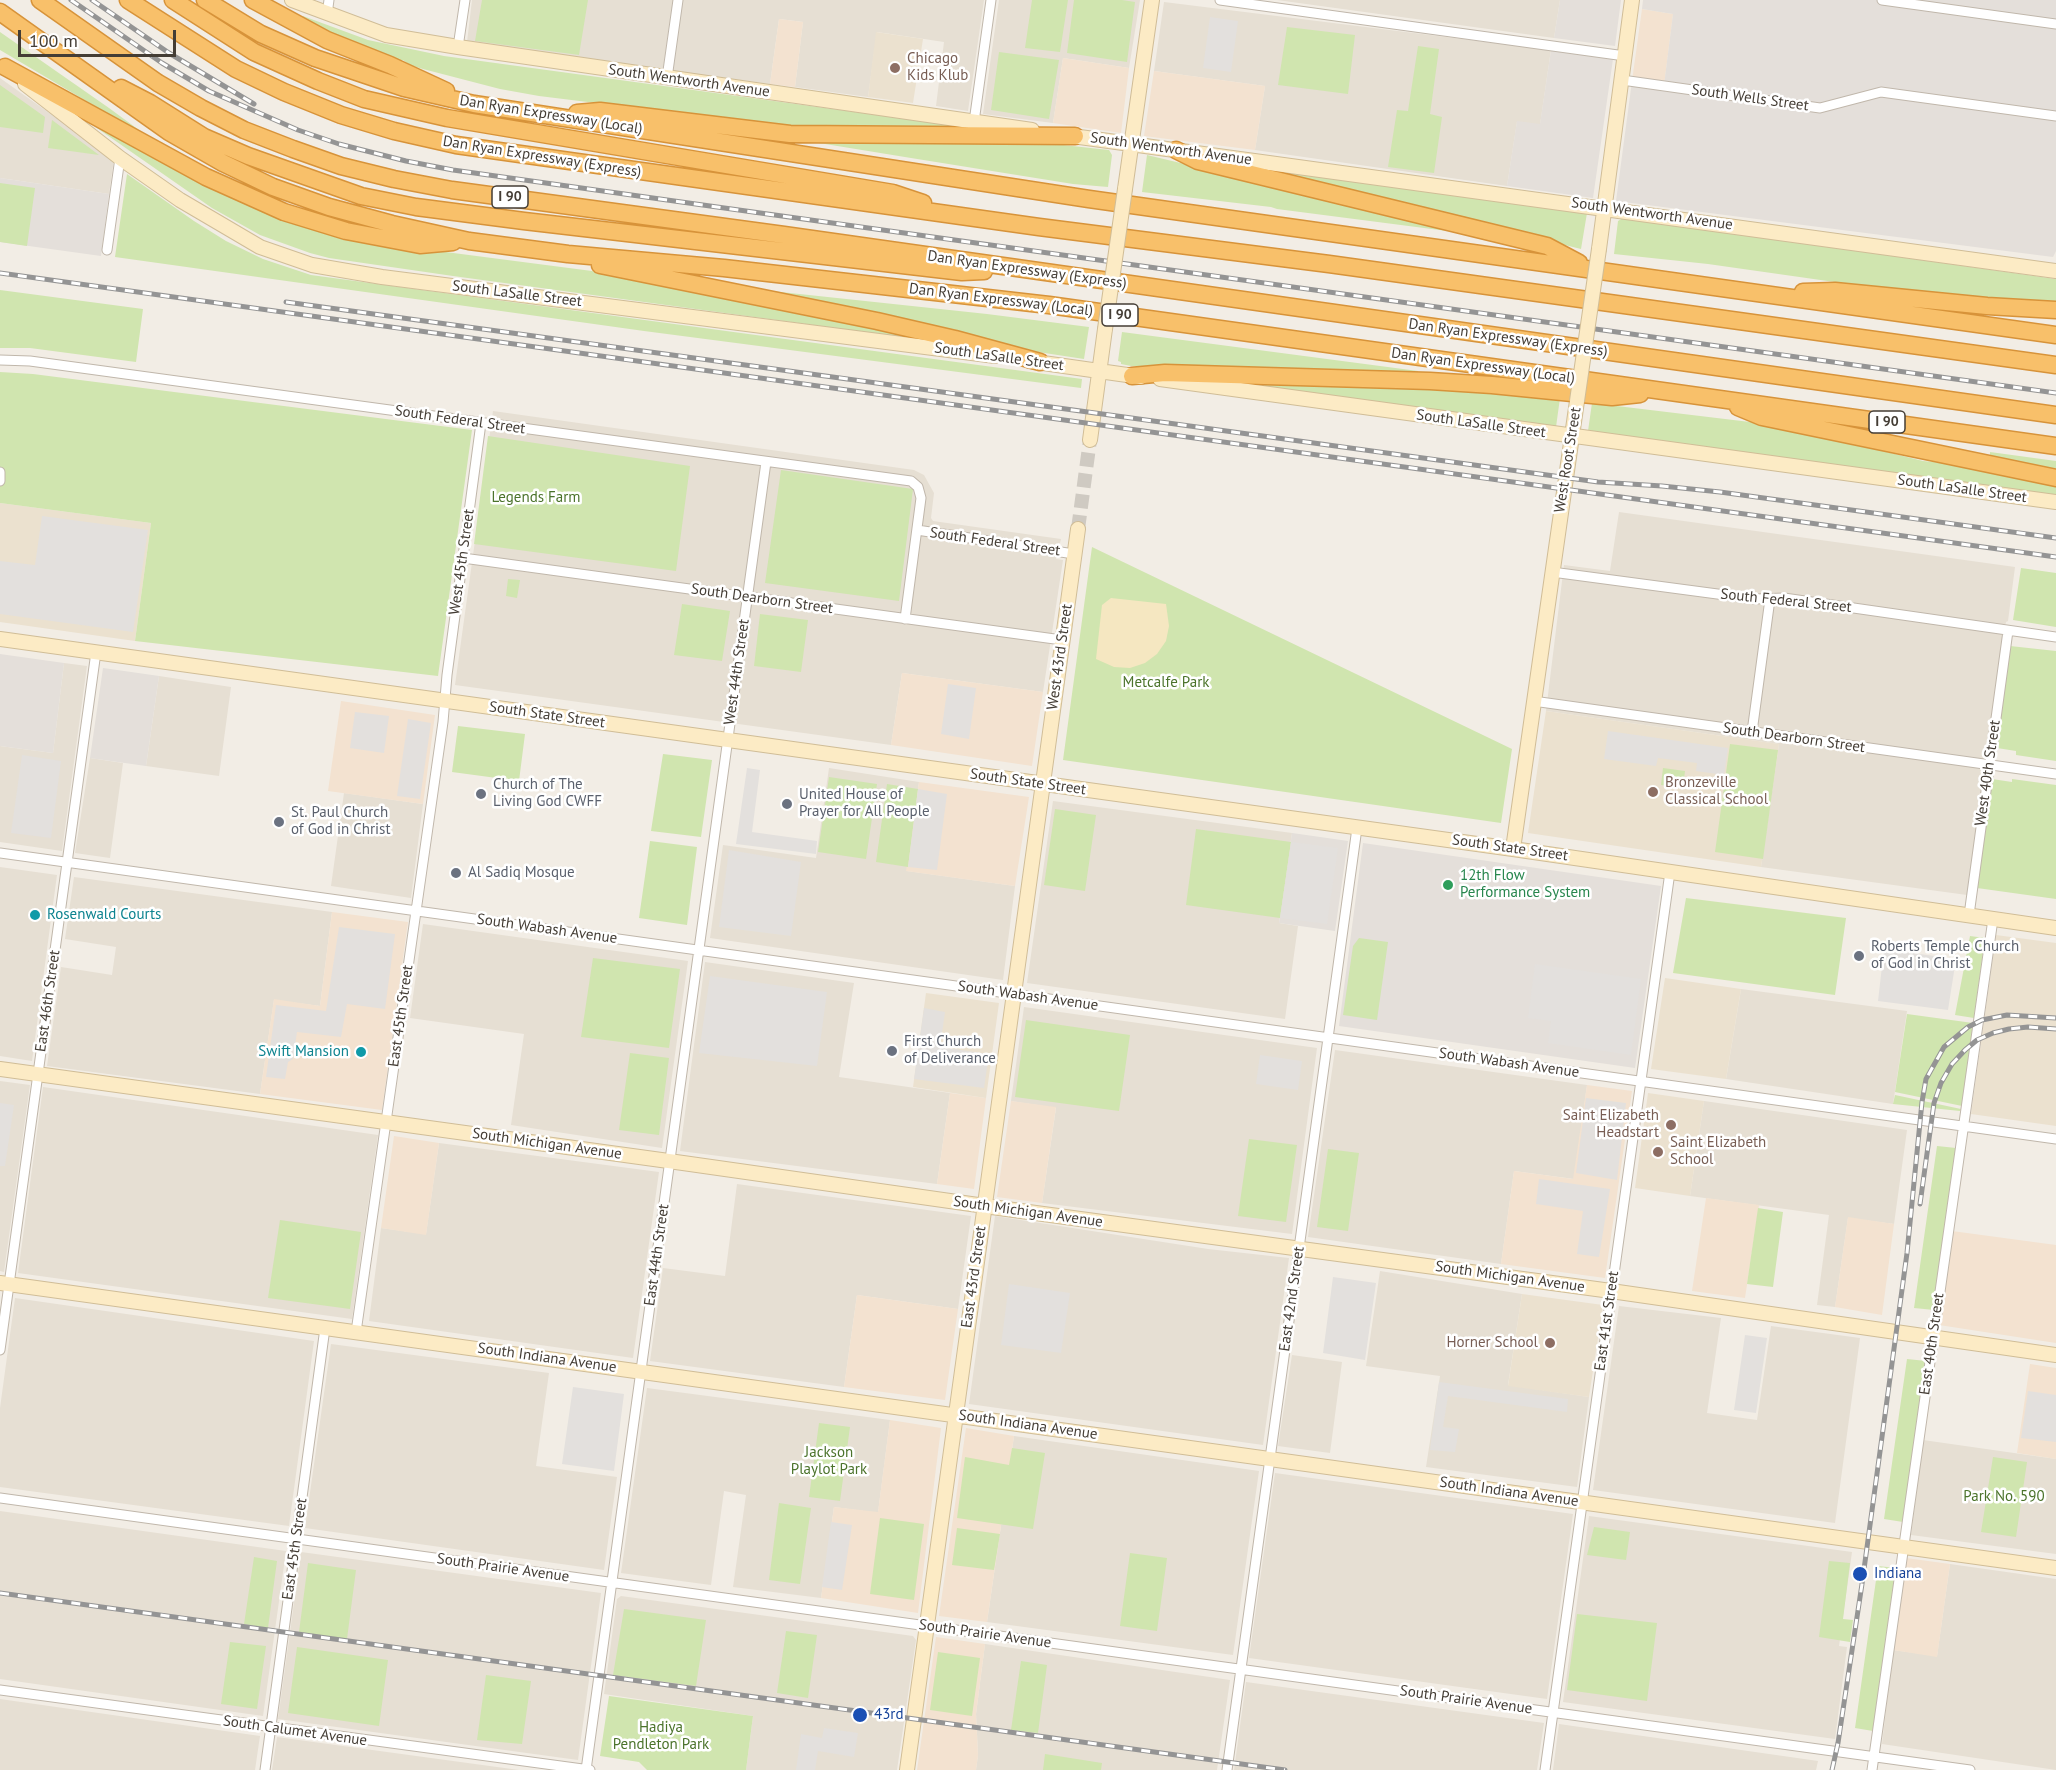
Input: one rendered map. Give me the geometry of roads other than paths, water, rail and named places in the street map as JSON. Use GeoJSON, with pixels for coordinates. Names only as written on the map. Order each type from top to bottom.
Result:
{"type":"FeatureCollection","features":[{"type":"Feature","properties":{"kind":"highway","name":"Dan Ryan Expressway (Express)"},"geometry":{"type":"LineString","coordinates":[[40,0],[139,70],[201,108],[244,130],[341,166],[394,179],[452,190],[2056,415]]}},
{"type":"Feature","properties":{"kind":"highway","name":"Dan Ryan Expressway (Express)"},"geometry":{"type":"LineString","coordinates":[[128,0],[236,69],[284,92],[340,115],[394,131],[456,145],[2056,365]]}},
{"type":"Feature","properties":{"kind":"highway"},"geometry":{"type":"LineString","coordinates":[[173,0],[254,52],[364,99],[447,118],[894,193],[961,216]]}},
{"type":"Feature","properties":{"kind":"highway","name":"Dan Ryan Expressway (Local)"},"geometry":{"type":"LineString","coordinates":[[205,0],[261,34],[315,58],[404,88],[474,104],[1077,198],[2056,335]]}},
{"type":"Feature","properties":{"kind":"highway"},"geometry":{"type":"LineString","coordinates":[[253,0],[327,40],[390,65],[474,104]]}},
{"type":"Feature","properties":{"kind":"highway","name":"Dan Ryan Expressway (Local)"},"geometry":{"type":"LineString","coordinates":[[0,12],[170,132],[223,163],[273,186],[329,207],[469,241],[568,254],[724,268],[1037,304],[2056,446]]}},
{"type":"Feature","properties":{"kind":"highway"},"geometry":{"type":"LineString","coordinates":[[67,60],[150,103],[204,137],[248,156],[361,196],[416,207],[962,273],[1023,270]]}},
{"type":"Feature","properties":{"kind":"highway"},"geometry":{"type":"LineString","coordinates":[[2,66],[206,177],[284,212],[346,231],[420,245],[469,241]]}},
{"type":"Feature","properties":{"kind":"highway"},"geometry":{"type":"LineString","coordinates":[[549,116],[600,111],[799,134],[1075,136]]}},
{"type":"Feature","properties":{"kind":"highway"},"geometry":{"type":"LineString","coordinates":[[1176,150],[1198,161],[1546,246],[1591,269]]}},
{"type":"Feature","properties":{"kind":"highway"},"geometry":{"type":"LineString","coordinates":[[568,254],[609,268],[877,321],[1040,362]]}},
{"type":"Feature","properties":{"kind":"highway"},"geometry":{"type":"LineString","coordinates":[[1754,293],[1835,291],[1987,306],[2056,310]]}},
{"type":"Feature","properties":{"kind":"highway"},"geometry":{"type":"LineString","coordinates":[[1132,375],[1165,373],[1430,381],[1612,397],[1670,392]]}},
{"type":"Feature","properties":{"kind":"highway"},"geometry":{"type":"LineString","coordinates":[[1718,399],[1762,417],[2056,478]]}},
{"type":"Feature","properties":{"kind":"street","name":"South Wentworth Avenue"},"geometry":{"type":"LineString","coordinates":[[291,0],[328,7],[386,35],[458,47],[974,122],[2056,271]]}},
{"type":"Feature","properties":{"kind":"street"},"geometry":{"type":"LineString","coordinates":[[458,47],[465,0]]}},
{"type":"Feature","properties":{"kind":"street"},"geometry":{"type":"LineString","coordinates":[[667,78],[678,0]]}},
{"type":"Feature","properties":{"kind":"street"},"geometry":{"type":"LineString","coordinates":[[974,122],[991,0]]}},
{"type":"Feature","properties":{"kind":"street"},"geometry":{"type":"LineString","coordinates":[[1090,440],[1152,0]]}},
{"type":"Feature","properties":{"kind":"street"},"geometry":{"type":"LineString","coordinates":[[1220,0],[1625,56]]}},
{"type":"Feature","properties":{"kind":"street","name":"West Root Street"},"geometry":{"type":"LineString","coordinates":[[1513,849],[1605,208],[1632,0]]}},
{"type":"Feature","properties":{"kind":"street"},"geometry":{"type":"LineString","coordinates":[[1882,0],[2056,24]]}},
{"type":"Feature","properties":{"kind":"street","name":"South LaSalle Street"},"geometry":{"type":"LineString","coordinates":[[2,66],[120,158],[180,200],[260,247],[312,265],[393,278],[1040,362],[2056,502]]}},
{"type":"Feature","properties":{"kind":"street","name":"South Wells Street"},"geometry":{"type":"LineString","coordinates":[[1622,80],[1820,108],[1881,92],[2056,116]]}},
{"type":"Feature","properties":{"kind":"street"},"geometry":{"type":"LineString","coordinates":[[107,250],[120,158]]}},
{"type":"Feature","properties":{"kind":"street","name":"South Federal Street"},"geometry":{"type":"LineString","coordinates":[[0,360],[30,361],[911,481],[918,487],[921,498],[917,530],[1074,554]]}},
{"type":"Feature","properties":{"kind":"street","name":"West 45th Street"},"geometry":{"type":"LineString","coordinates":[[445,700],[481,423]]}},
{"type":"Feature","properties":{"kind":"street","name":"West 44th Street"},"geometry":{"type":"LineString","coordinates":[[728,740],[766,462]]}},
{"type":"Feature","properties":{"kind":"street"},"geometry":{"type":"LineString","coordinates":[[0,472],[0,481]]}},
{"type":"Feature","properties":{"kind":"street","name":"West 43rd Street"},"geometry":{"type":"LineString","coordinates":[[1042,784],[1078,529]]}},
{"type":"Feature","properties":{"kind":"street"},"geometry":{"type":"LineString","coordinates":[[905,619],[917,530]]}},
{"type":"Feature","properties":{"kind":"street","name":"South Dearborn Street"},"geometry":{"type":"LineString","coordinates":[[463,558],[1062,640]]}},
{"type":"Feature","properties":{"kind":"street","name":"South Federal Street"},"geometry":{"type":"LineString","coordinates":[[1552,572],[1755,599],[1784,598],[2056,637]]}},
{"type":"Feature","properties":{"kind":"street"},"geometry":{"type":"LineString","coordinates":[[1752,732],[1770,599]]}},
{"type":"Feature","properties":{"kind":"street","name":"West 40th Street"},"geometry":{"type":"LineString","coordinates":[[1969,915],[2008,631]]}},
{"type":"Feature","properties":{"kind":"street","name":"South State Street"},"geometry":{"type":"LineString","coordinates":[[0,639],[1513,849],[2056,928]]}},
{"type":"Feature","properties":{"kind":"street","name":"East 46th Street"},"geometry":{"type":"LineString","coordinates":[[0,1350],[5,1283],[38,1074],[96,652]]}},
{"type":"Feature","properties":{"kind":"street","name":"East 45th Street"},"geometry":{"type":"LineString","coordinates":[[356,1332],[445,700]]}},
{"type":"Feature","properties":{"kind":"street","name":"South Dearborn Street"},"geometry":{"type":"LineString","coordinates":[[1533,701],[2056,774]]}},
{"type":"Feature","properties":{"kind":"street","name":"East 44th Street"},"geometry":{"type":"LineString","coordinates":[[588,1770],[728,740]]}},
{"type":"Feature","properties":{"kind":"street","name":"East 43rd Street"},"geometry":{"type":"LineString","coordinates":[[907,1770],[1042,784]]}},
{"type":"Feature","properties":{"kind":"street","name":"East 42nd Street"},"geometry":{"type":"LineString","coordinates":[[1227,1770],[1357,828]]}},
{"type":"Feature","properties":{"kind":"street","name":"South Wabash Avenue"},"geometry":{"type":"LineString","coordinates":[[0,853],[2056,1139]]}},
{"type":"Feature","properties":{"kind":"street","name":"East 41st Street"},"geometry":{"type":"LineString","coordinates":[[1545,1770],[1670,872]]}},
{"type":"Feature","properties":{"kind":"street","name":"East 40th Street"},"geometry":{"type":"LineString","coordinates":[[1872,1770],[1993,919]]}},
{"type":"Feature","properties":{"kind":"street","name":"South Michigan Avenue"},"geometry":{"type":"LineString","coordinates":[[0,1069],[1611,1291],[2056,1355]]}},
{"type":"Feature","properties":{"kind":"street","name":"South Indiana Avenue"},"geometry":{"type":"LineString","coordinates":[[5,1283],[2056,1568]]}},
{"type":"Feature","properties":{"kind":"street","name":"East 45th Street"},"geometry":{"type":"LineString","coordinates":[[265,1770],[325,1328]]}},
{"type":"Feature","properties":{"kind":"street","name":"South Prairie Avenue"},"geometry":{"type":"LineString","coordinates":[[0,1498],[1970,1770]]}},
{"type":"Feature","properties":{"kind":"street","name":"South Calumet Avenue"},"geometry":{"type":"LineString","coordinates":[[0,1690],[588,1770]]}},
{"type":"Feature","properties":{"kind":"tunnel"},"geometry":{"type":"LineString","coordinates":[[1078,529],[1090,440]]}},
{"type":"Feature","properties":{"kind":"railway"},"geometry":{"type":"LineString","coordinates":[[71,0],[162,63],[209,91],[298,130],[339,144],[406,161],[453,170],[2056,393]]}},
{"type":"Feature","properties":{"kind":"railway"},"geometry":{"type":"LineString","coordinates":[[92,0],[169,53],[254,104]]}},
{"type":"Feature","properties":{"kind":"railway"},"geometry":{"type":"LineString","coordinates":[[0,273],[2056,557]]}},
{"type":"Feature","properties":{"kind":"railway"},"geometry":{"type":"LineString","coordinates":[[286,302],[1598,482],[1720,492],[2056,538]]}},
{"type":"Feature","properties":{"kind":"railway"},"geometry":{"type":"LineString","coordinates":[[1832,1770],[1862,1584],[1907,1253],[1926,1079],[1944,1047],[1968,1027],[1982,1020],[2007,1015],[2056,1018]]}},
{"type":"Feature","properties":{"kind":"railway"},"geometry":{"type":"LineString","coordinates":[[1920,1204],[1934,1103],[1941,1083],[1952,1064],[1977,1040],[1993,1033],[2028,1027],[2056,1029]]}},
{"type":"Feature","properties":{"kind":"railway"},"geometry":{"type":"LineString","coordinates":[[0,1593],[1285,1770]]}},
{"type":"Feature","properties":{"kind":"place","name":"Chicago Kids Klub"},"geometry":{"type":"Point","coordinates":[895,68]}},
{"type":"Feature","properties":{"kind":"place","name":"Bronzeville Classical School"},"geometry":{"type":"Point","coordinates":[1653,792]}},
{"type":"Feature","properties":{"kind":"place","name":"Church of The Living God CWFF"},"geometry":{"type":"Point","coordinates":[481,794]}},
{"type":"Feature","properties":{"kind":"place","name":"United House of Prayer for All People"},"geometry":{"type":"Point","coordinates":[787,804]}},
{"type":"Feature","properties":{"kind":"place","name":"St. Paul Church of God in Christ"},"geometry":{"type":"Point","coordinates":[279,822]}},
{"type":"Feature","properties":{"kind":"place","name":"Al Sadiq Mosque"},"geometry":{"type":"Point","coordinates":[456,873]}},
{"type":"Feature","properties":{"kind":"place","name":"12th Flow Performance System"},"geometry":{"type":"Point","coordinates":[1448,885]}},
{"type":"Feature","properties":{"kind":"place","name":"Rosenwald Courts"},"geometry":{"type":"Point","coordinates":[35,915]}},
{"type":"Feature","properties":{"kind":"place","name":"Roberts Temple Church of God in Christ"},"geometry":{"type":"Point","coordinates":[1859,956]}},
{"type":"Feature","properties":{"kind":"place","name":"First Church of Deliverance"},"geometry":{"type":"Point","coordinates":[892,1051]}},
{"type":"Feature","properties":{"kind":"place","name":"Swift Mansion"},"geometry":{"type":"Point","coordinates":[361,1052]}},
{"type":"Feature","properties":{"kind":"place","name":"Saint Elizabeth Headstart"},"geometry":{"type":"Point","coordinates":[1671,1125]}},
{"type":"Feature","properties":{"kind":"place","name":"Saint Elizabeth School"},"geometry":{"type":"Point","coordinates":[1658,1152]}},
{"type":"Feature","properties":{"kind":"place","name":"Horner School"},"geometry":{"type":"Point","coordinates":[1550,1343]}},
{"type":"Feature","properties":{"kind":"place","name":"Indiana"},"geometry":{"type":"Point","coordinates":[1860,1574]}},
{"type":"Feature","properties":{"kind":"place","name":"43rd"},"geometry":{"type":"Point","coordinates":[860,1715]}},
{"type":"Feature","properties":{"kind":"park label","name":"Legends Farm"},"geometry":{"type":"Point","coordinates":[536,498]}},
{"type":"Feature","properties":{"kind":"park label","name":"Metcalfe Park"},"geometry":{"type":"Point","coordinates":[1166,683]}},
{"type":"Feature","properties":{"kind":"park label","name":"Jackson Playlot Park"},"geometry":{"type":"Point","coordinates":[829,1462]}},
{"type":"Feature","properties":{"kind":"park label","name":"Park No. 590"},"geometry":{"type":"Point","coordinates":[2004,1497]}},
{"type":"Feature","properties":{"kind":"park label","name":"Hadiya Pendleton Park"},"geometry":{"type":"Point","coordinates":[661,1736]}}]}
